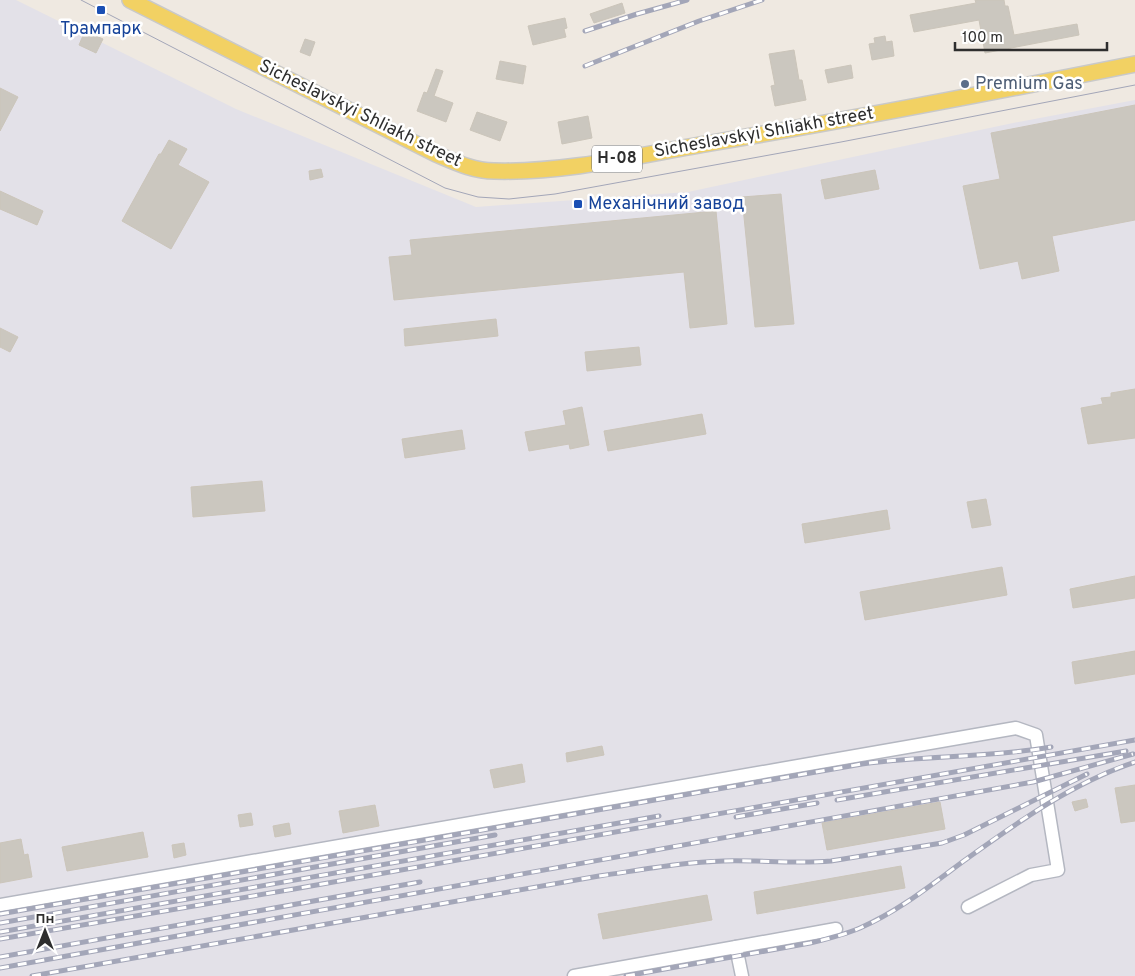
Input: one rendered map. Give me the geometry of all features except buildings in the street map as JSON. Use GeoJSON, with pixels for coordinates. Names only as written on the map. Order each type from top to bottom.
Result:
{"type":"FeatureCollection","features":[{"type":"Feature","properties":{"kind":"main road","name":"Sicheslavskyi Shliakh street"},"geometry":{"type":"LineString","coordinates":[[130,0],[436,154],[468,167],[494,171],[543,169],[610,160],[801,127],[1135,64]]}},
{"type":"Feature","properties":{"kind":"lane"},"geometry":{"type":"LineString","coordinates":[[0,905],[1016,728],[1036,735],[1058,870],[1031,875],[968,907]]}},
{"type":"Feature","properties":{"kind":"lane"},"geometry":{"type":"LineString","coordinates":[[574,976],[836,928]]}},
{"type":"Feature","properties":{"kind":"lane"},"geometry":{"type":"LineString","coordinates":[[736,946],[742,976]]}},
{"type":"Feature","properties":{"kind":"shaded area"},"geometry":{"type":"Polygon","coordinates":[[[0,0],[16,0],[236,109],[476,207],[688,192],[1013,123],[1135,100],[1135,976],[0,976],[0,0]]]}},
{"type":"Feature","properties":{"kind":"tram line"},"geometry":{"type":"LineString","coordinates":[[81,0],[445,188],[478,197],[509,199],[555,194],[841,142],[1135,85]]}},
{"type":"Feature","properties":{"kind":"railway"},"geometry":{"type":"LineString","coordinates":[[585,31],[687,0]]}},
{"type":"Feature","properties":{"kind":"railway"},"geometry":{"type":"LineString","coordinates":[[585,66],[699,21],[762,0]]}},
{"type":"Feature","properties":{"kind":"railway"},"geometry":{"type":"LineString","coordinates":[[0,939],[294,889],[1135,740]]}},
{"type":"Feature","properties":{"kind":"railway"},"geometry":{"type":"LineString","coordinates":[[0,914],[862,764],[1028,751],[1051,747]]}},
{"type":"Feature","properties":{"kind":"railway"},"geometry":{"type":"LineString","coordinates":[[837,800],[1126,751]]}},
{"type":"Feature","properties":{"kind":"railway"},"geometry":{"type":"LineString","coordinates":[[0,968],[1033,782],[1133,754]]}},
{"type":"Feature","properties":{"kind":"railway"},"geometry":{"type":"LineString","coordinates":[[626,976],[810,943],[842,935],[860,928],[901,906],[1046,805],[1089,781],[1135,762]]}},
{"type":"Feature","properties":{"kind":"railway"},"geometry":{"type":"LineString","coordinates":[[32,976],[646,869],[724,861],[831,861],[942,843],[964,835],[1087,774]]}},
{"type":"Feature","properties":{"kind":"railway"},"geometry":{"type":"LineString","coordinates":[[736,817],[817,803]]}},
{"type":"Feature","properties":{"kind":"railway"},"geometry":{"type":"LineString","coordinates":[[0,932],[659,816]]}},
{"type":"Feature","properties":{"kind":"railway"},"geometry":{"type":"LineString","coordinates":[[0,923],[495,835]]}},
{"type":"Feature","properties":{"kind":"railway"},"geometry":{"type":"LineString","coordinates":[[0,957],[420,882]]}},
{"type":"Feature","properties":{"kind":"place","name":"Трампарк"},"geometry":{"type":"Point","coordinates":[101,10]}},
{"type":"Feature","properties":{"kind":"place","name":"Premium Gas"},"geometry":{"type":"Point","coordinates":[965,84]}},
{"type":"Feature","properties":{"kind":"place","name":"Механічний завод"},"geometry":{"type":"Point","coordinates":[578,204]}}]}
